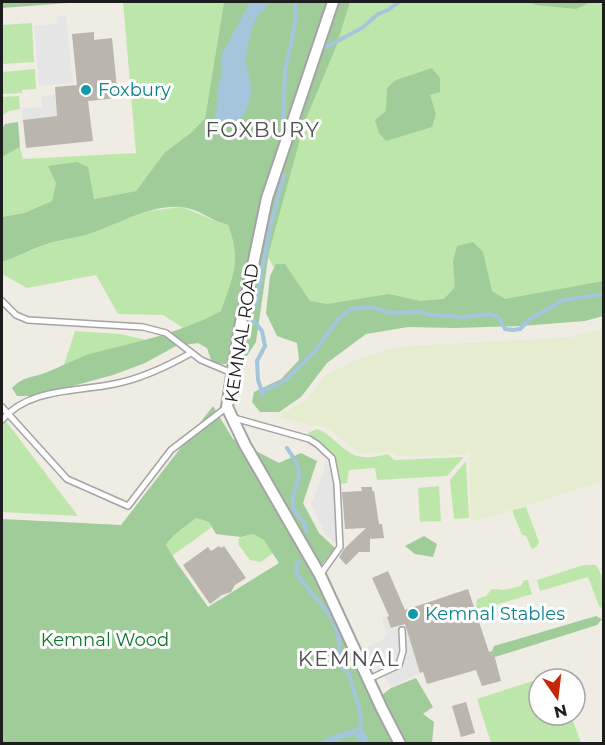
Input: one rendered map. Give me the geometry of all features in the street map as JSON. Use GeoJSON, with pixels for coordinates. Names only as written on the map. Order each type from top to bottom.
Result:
{"type":"FeatureCollection","features":[{"type":"Feature","properties":{"kind":"street","name":"KEMNAL ROAD"},"geometry":{"type":"LineString","coordinates":[[333,2],[267,198],[232,373],[229,412],[244,445],[320,575],[400,744]]}},
{"type":"Feature","properties":{"kind":"lane"},"geometry":{"type":"LineString","coordinates":[[2,301],[16,315],[28,320],[143,327],[166,333],[201,360],[232,373]]}},
{"type":"Feature","properties":{"kind":"lane"},"geometry":{"type":"LineString","coordinates":[[2,420],[16,406],[46,395],[136,378],[191,353]]}},
{"type":"Feature","properties":{"kind":"lane"},"geometry":{"type":"LineString","coordinates":[[2,407],[68,479],[128,506],[171,450],[229,412],[317,444],[332,459],[337,483],[340,547],[320,575]]}},
{"type":"Feature","properties":{"kind":"lane"},"geometry":{"type":"LineString","coordinates":[[369,679],[399,665],[403,651],[402,630]]}},
{"type":"Feature","properties":{"kind":"green space"},"geometry":{"type":"Polygon","coordinates":[[[2,2],[81,2],[2,8],[2,2]]]}},
{"type":"Feature","properties":{"kind":"green space"},"geometry":{"type":"Polygon","coordinates":[[[123,2],[224,2],[205,118],[192,132],[165,152],[136,191],[94,199],[49,166],[56,183],[52,201],[24,213],[2,217],[2,157],[20,147],[23,159],[136,153],[123,2]]]}},
{"type":"Feature","properties":{"kind":"green space"},"geometry":{"type":"Polygon","coordinates":[[[224,2],[350,2],[336,47],[305,121],[269,252],[256,342],[245,359],[225,364],[212,363],[207,348],[198,343],[176,346],[145,363],[113,375],[36,396],[17,396],[12,388],[24,379],[93,353],[174,331],[221,311],[234,268],[232,238],[228,225],[199,212],[187,208],[170,207],[146,212],[89,234],[44,245],[2,262],[2,217],[24,213],[52,201],[56,183],[48,166],[77,162],[88,167],[94,199],[136,191],[165,152],[192,132],[205,118],[224,2]]]}},
{"type":"Feature","properties":{"kind":"green space"},"geometry":{"type":"Polygon","coordinates":[[[333,2],[603,2],[603,292],[374,324],[321,303],[309,301],[284,288],[246,214],[333,2]]]}},
{"type":"Feature","properties":{"kind":"green space"},"geometry":{"type":"Polygon","coordinates":[[[528,2],[591,2],[576,9],[536,5],[528,2]]]}},
{"type":"Feature","properties":{"kind":"green space"},"geometry":{"type":"Polygon","coordinates":[[[32,23],[34,62],[2,64],[2,25],[32,23]]]}},
{"type":"Feature","properties":{"kind":"green space"},"geometry":{"type":"Polygon","coordinates":[[[432,68],[440,78],[440,92],[430,95],[436,114],[432,127],[386,141],[379,133],[375,120],[386,111],[387,88],[396,80],[432,68]]]}},
{"type":"Feature","properties":{"kind":"green space"},"geometry":{"type":"Polygon","coordinates":[[[35,69],[36,89],[22,90],[22,93],[2,94],[2,72],[35,69]]]}},
{"type":"Feature","properties":{"kind":"green space"},"geometry":{"type":"Polygon","coordinates":[[[19,96],[20,109],[9,111],[2,116],[2,97],[19,96]]]}},
{"type":"Feature","properties":{"kind":"green space"},"geometry":{"type":"Polygon","coordinates":[[[18,122],[20,147],[2,157],[2,129],[5,124],[18,122]]]}},
{"type":"Feature","properties":{"kind":"green space"},"geometry":{"type":"Polygon","coordinates":[[[180,207],[228,225],[235,242],[236,268],[230,296],[222,310],[204,321],[183,328],[163,315],[118,314],[96,275],[27,288],[2,274],[2,262],[44,245],[89,233],[150,211],[180,207]]]}},
{"type":"Feature","properties":{"kind":"green space"},"geometry":{"type":"Polygon","coordinates":[[[473,242],[483,252],[492,291],[505,299],[603,281],[603,316],[585,321],[521,326],[408,327],[366,334],[327,363],[301,397],[279,412],[260,412],[252,402],[254,392],[281,379],[299,360],[297,343],[277,336],[266,313],[270,276],[276,264],[285,264],[310,301],[327,304],[389,294],[420,301],[444,299],[455,287],[453,261],[457,246],[473,242]]]}},
{"type":"Feature","properties":{"kind":"green space"},"geometry":{"type":"Polygon","coordinates":[[[603,329],[603,481],[477,521],[471,519],[469,464],[471,451],[461,455],[397,456],[395,452],[359,453],[325,426],[314,426],[281,418],[282,414],[308,399],[324,376],[358,359],[397,347],[572,337],[603,329]]]}},
{"type":"Feature","properties":{"kind":"green space"},"geometry":{"type":"Polygon","coordinates":[[[75,331],[120,334],[147,340],[64,365],[75,331]]]}},
{"type":"Feature","properties":{"kind":"green space","name":"Kemnal Wood"},"geometry":{"type":"Polygon","coordinates":[[[213,406],[233,439],[279,463],[301,453],[317,461],[303,503],[319,533],[335,548],[314,575],[382,695],[391,688],[416,678],[433,707],[423,714],[434,722],[432,743],[2,743],[2,519],[121,525],[213,406]],[[196,518],[175,534],[166,545],[208,607],[279,563],[264,540],[253,534],[241,537],[216,534],[209,522],[196,518]]]}},
{"type":"Feature","properties":{"kind":"green space"},"geometry":{"type":"Polygon","coordinates":[[[2,416],[78,516],[2,512],[2,416]]]}},
{"type":"Feature","properties":{"kind":"green space"},"geometry":{"type":"Polygon","coordinates":[[[317,429],[357,456],[372,457],[388,454],[394,460],[464,457],[447,476],[377,480],[375,468],[349,470],[347,483],[339,484],[332,456],[308,433],[317,429]]]}},
{"type":"Feature","properties":{"kind":"green space"},"geometry":{"type":"Polygon","coordinates":[[[466,461],[469,518],[454,519],[450,480],[466,461]]]}},
{"type":"Feature","properties":{"kind":"green space"},"geometry":{"type":"Polygon","coordinates":[[[439,486],[441,521],[420,522],[418,488],[439,486]]]}},
{"type":"Feature","properties":{"kind":"green space"},"geometry":{"type":"Polygon","coordinates":[[[526,507],[539,542],[532,549],[526,536],[522,535],[513,513],[513,510],[526,507]]]}},
{"type":"Feature","properties":{"kind":"green space"},"geometry":{"type":"Polygon","coordinates":[[[196,518],[209,522],[212,527],[172,556],[166,544],[196,518]]]}},
{"type":"Feature","properties":{"kind":"green space"},"geometry":{"type":"Polygon","coordinates":[[[253,534],[264,540],[273,553],[261,562],[250,560],[238,544],[239,538],[253,534]]]}},
{"type":"Feature","properties":{"kind":"green space"},"geometry":{"type":"Polygon","coordinates":[[[424,536],[437,544],[433,557],[415,554],[405,546],[424,536]]]}},
{"type":"Feature","properties":{"kind":"green space"},"geometry":{"type":"Polygon","coordinates":[[[584,565],[596,565],[599,570],[603,586],[603,609],[599,606],[588,577],[540,591],[537,580],[584,565]]]}},
{"type":"Feature","properties":{"kind":"green space"},"geometry":{"type":"Polygon","coordinates":[[[524,580],[528,580],[532,594],[476,611],[477,599],[486,596],[492,589],[503,590],[521,586],[524,580]]]}},
{"type":"Feature","properties":{"kind":"green space"},"geometry":{"type":"Polygon","coordinates":[[[596,616],[602,619],[597,625],[495,657],[493,654],[446,669],[445,666],[492,651],[494,646],[596,616]]]}},
{"type":"Feature","properties":{"kind":"green space"},"geometry":{"type":"Polygon","coordinates":[[[527,683],[527,727],[575,727],[581,743],[491,743],[477,699],[527,683]]]}},
{"type":"Feature","properties":{"kind":"shaded area"},"geometry":{"type":"Polygon","coordinates":[[[56,16],[66,16],[73,83],[39,86],[34,26],[57,23],[56,16]]]}},
{"type":"Feature","properties":{"kind":"shaded area"},"geometry":{"type":"Polygon","coordinates":[[[55,94],[57,116],[23,120],[22,108],[42,107],[41,96],[55,94]]]}},
{"type":"Feature","properties":{"kind":"shaded area"},"geometry":{"type":"Polygon","coordinates":[[[332,459],[340,547],[325,534],[311,504],[324,471],[324,462],[332,459]]]}},
{"type":"Feature","properties":{"kind":"shaded area"},"geometry":{"type":"Polygon","coordinates":[[[386,616],[391,629],[406,625],[420,673],[391,687],[366,648],[384,639],[386,633],[382,617],[386,616]]]}},
{"type":"Feature","properties":{"kind":"water"},"geometry":{"type":"Polygon","coordinates":[[[250,2],[270,2],[256,19],[246,55],[251,87],[250,100],[240,120],[235,124],[222,125],[214,121],[222,54],[250,2]]]}},
{"type":"Feature","properties":{"kind":"water"},"geometry":{"type":"Polygon","coordinates":[[[360,727],[369,743],[361,743],[354,735],[338,740],[338,743],[317,743],[337,734],[360,727]]]}},
{"type":"Feature","properties":{"kind":"building","name":"Foxbury"},"geometry":{"type":"Polygon","coordinates":[[[94,32],[94,40],[112,38],[118,98],[88,101],[93,141],[26,148],[23,120],[57,116],[55,87],[77,85],[72,34],[94,32]]]}},
{"type":"Feature","properties":{"kind":"building"},"geometry":{"type":"Polygon","coordinates":[[[361,487],[372,487],[374,491],[379,524],[382,524],[384,538],[370,539],[370,552],[359,552],[346,565],[339,557],[366,528],[345,529],[342,492],[362,491],[361,487]]]}},
{"type":"Feature","properties":{"kind":"building"},"geometry":{"type":"Polygon","coordinates":[[[219,546],[221,548],[224,546],[246,578],[235,585],[231,592],[222,595],[210,604],[183,565],[208,547],[211,551],[219,546]]]}},
{"type":"Feature","properties":{"kind":"building"},"geometry":{"type":"Polygon","coordinates":[[[388,571],[405,610],[468,589],[490,655],[494,654],[501,681],[482,686],[476,670],[427,684],[423,672],[420,673],[405,624],[391,628],[387,617],[389,616],[372,578],[388,571]]]}},
{"type":"Feature","properties":{"kind":"building"},"geometry":{"type":"Polygon","coordinates":[[[466,702],[475,733],[461,737],[452,706],[466,702]]]}},
{"type":"Feature","properties":{"kind":"waterway"},"geometry":{"type":"LineString","coordinates":[[285,71],[294,27],[295,2]]}},
{"type":"Feature","properties":{"kind":"waterway"},"geometry":{"type":"LineString","coordinates":[[326,47],[362,28],[378,14],[399,2]]}},
{"type":"Feature","properties":{"kind":"waterway"},"geometry":{"type":"LineString","coordinates":[[283,130],[285,70]]}},
{"type":"Feature","properties":{"kind":"waterway"},"geometry":{"type":"LineString","coordinates":[[255,307],[271,224],[284,175]]}},
{"type":"Feature","properties":{"kind":"waterway"},"geometry":{"type":"LineString","coordinates":[[262,392],[287,379],[314,352],[338,319],[351,309],[372,307],[390,313],[420,312],[464,317],[490,314],[498,317],[505,329],[513,330],[520,329],[530,319],[563,300],[604,294]]}},
{"type":"Feature","properties":{"kind":"waterway"},"geometry":{"type":"LineString","coordinates":[[254,321],[262,331],[265,346],[257,361],[258,380],[263,395]]}},
{"type":"Feature","properties":{"kind":"waterway"},"geometry":{"type":"LineString","coordinates":[[287,448],[299,470],[293,506],[303,521],[306,531]]}},
{"type":"Feature","properties":{"kind":"waterway"},"geometry":{"type":"LineString","coordinates":[[299,561],[296,568],[297,574],[334,622],[339,642],[338,663],[349,674],[360,711],[361,731]]}},
{"type":"Feature","properties":{"kind":"place","name":"Foxbury"},"geometry":{"type":"Point","coordinates":[86,90]}},
{"type":"Feature","properties":{"kind":"place","name":"Kemnal Stables"},"geometry":{"type":"Point","coordinates":[413,614]}},
{"type":"Feature","properties":{"kind":"district","name":"FOXBURY"},"geometry":{"type":"Point","coordinates":[263,130]}},
{"type":"Feature","properties":{"kind":"district","name":"KEMNAL"},"geometry":{"type":"Point","coordinates":[349,659]}}]}
